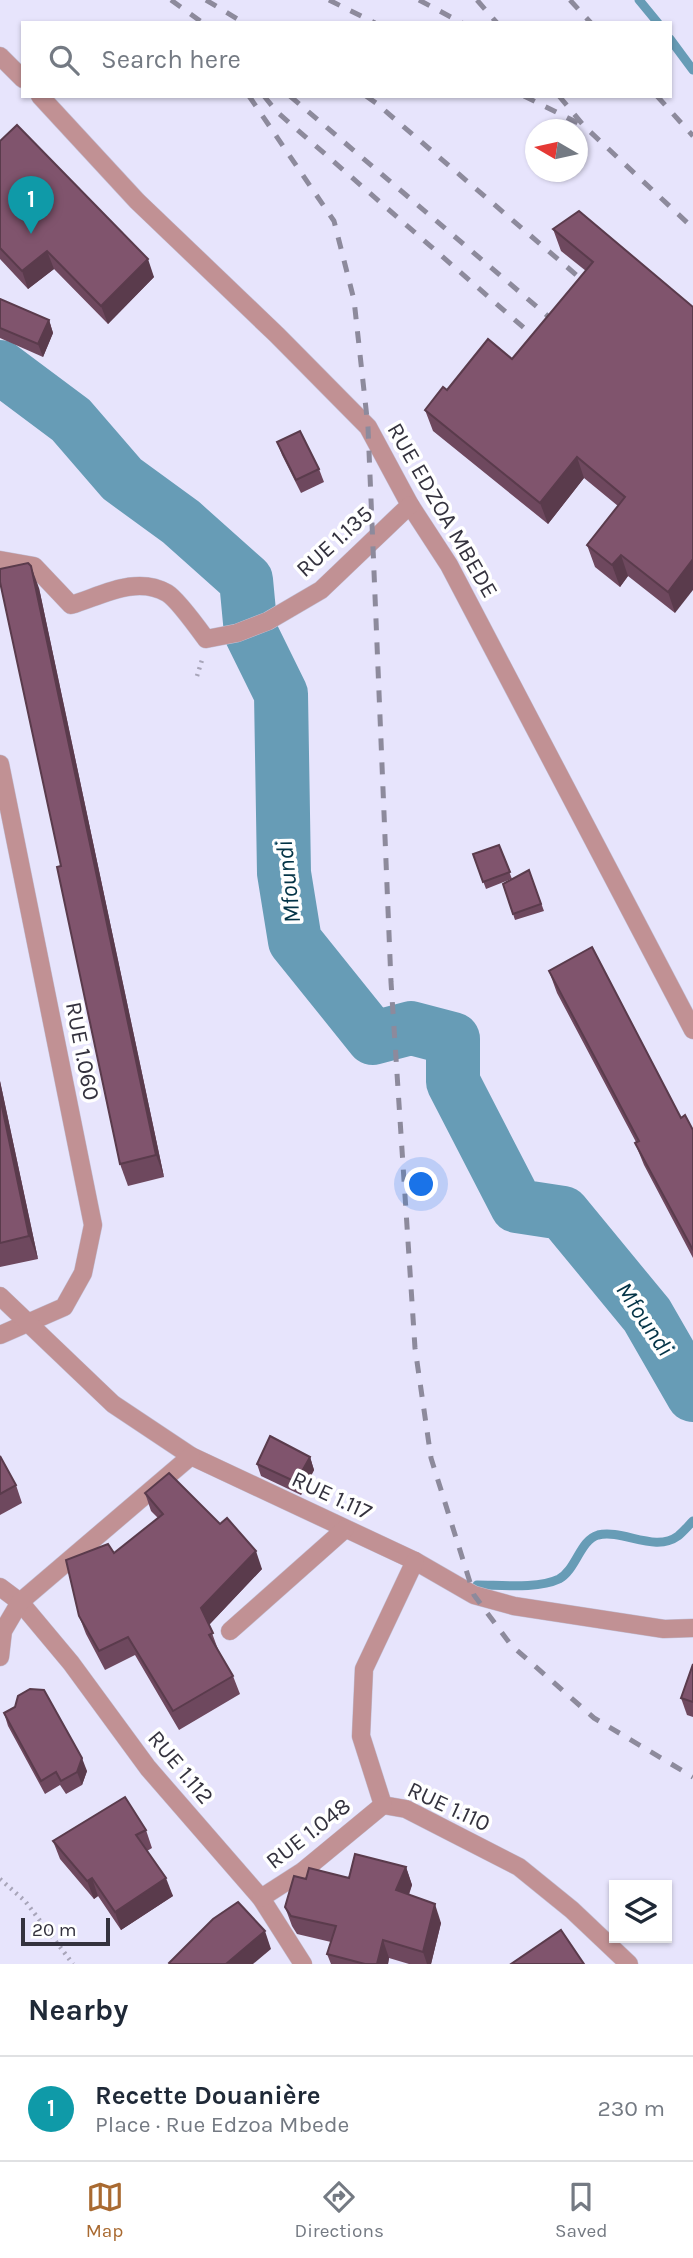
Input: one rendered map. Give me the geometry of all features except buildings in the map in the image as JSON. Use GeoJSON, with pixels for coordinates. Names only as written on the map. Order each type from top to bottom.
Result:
{"type":"FeatureCollection","features":[{"type":"Feature","properties":{"kind":"street"},"geometry":{"type":"LineString","coordinates":[[0,56],[21,77]]}},
{"type":"Feature","properties":{"kind":"street","name":"RUE EDZOA MBEDE"},"geometry":{"type":"LineString","coordinates":[[42,98],[137,201],[277,335],[368,427],[410,505],[449,565],[693,1030]]}},
{"type":"Feature","properties":{"kind":"street","name":"RUE 1.135"},"geometry":{"type":"LineString","coordinates":[[0,560],[33,566],[71,605],[124,586],[146,587],[167,593],[206,639],[237,633],[268,621],[321,590],[410,505]]}},
{"type":"Feature","properties":{"kind":"street","name":"RUE 1.060"},"geometry":{"type":"LineString","coordinates":[[0,764],[93,1225],[83,1273],[64,1307],[0,1335]]}},
{"type":"Feature","properties":{"kind":"street","name":"RUE 1.117"},"geometry":{"type":"LineString","coordinates":[[0,1296],[113,1404],[191,1456],[415,1560],[474,1595],[514,1606],[664,1629],[693,1628]]}},
{"type":"Feature","properties":{"kind":"street"},"geometry":{"type":"LineString","coordinates":[[0,1657],[3,1631],[20,1602],[191,1456]]}},
{"type":"Feature","properties":{"kind":"street"},"geometry":{"type":"LineString","coordinates":[[230,1631],[345,1529]]}},
{"type":"Feature","properties":{"kind":"street","name":"RUE 1.110"},"geometry":{"type":"LineString","coordinates":[[415,1560],[364,1669],[361,1736],[383,1805],[406,1809],[519,1867],[572,1910],[629,1964]]}},
{"type":"Feature","properties":{"kind":"street","name":"RUE 1.112"},"geometry":{"type":"LineString","coordinates":[[0,1587],[20,1602],[71,1663],[148,1768],[261,1898],[303,1964]]}},
{"type":"Feature","properties":{"kind":"street","name":"RUE 1.048"},"geometry":{"type":"LineString","coordinates":[[261,1898],[303,1871],[383,1805]]}},
{"type":"Feature","properties":{"kind":"path"},"geometry":{"type":"LineString","coordinates":[[0,1878],[25,1901],[73,1964]]}},
{"type":"Feature","properties":{"kind":"waterway"},"geometry":{"type":"LineString","coordinates":[[639,0],[656,21]]}},
{"type":"Feature","properties":{"kind":"waterway"},"geometry":{"type":"LineString","coordinates":[[672,42],[693,70]]}},
{"type":"Feature","properties":{"kind":"waterway","name":"Mfoundi"},"geometry":{"type":"LineString","coordinates":[[0,367],[71,420],[122,479],[181,522],[246,580],[251,633],[281,694],[284,873],[295,941],[373,1038],[411,1028],[453,1039],[453,1082],[517,1206],[563,1213],[647,1315],[693,1395]]}},
{"type":"Feature","properties":{"kind":"waterway"},"geometry":{"type":"LineString","coordinates":[[477,1585],[519,1586],[550,1582],[565,1575],[587,1543],[598,1535],[618,1535],[649,1542],[669,1541],[693,1521]]}},
{"type":"Feature","properties":{"kind":"railway"},"geometry":{"type":"LineString","coordinates":[[171,0],[200,21]]}},
{"type":"Feature","properties":{"kind":"railway"},"geometry":{"type":"LineString","coordinates":[[206,0],[241,21]]}},
{"type":"Feature","properties":{"kind":"railway"},"geometry":{"type":"LineString","coordinates":[[329,0],[371,21]]}},
{"type":"Feature","properties":{"kind":"railway"},"geometry":{"type":"LineString","coordinates":[[419,0],[458,21]]}},
{"type":"Feature","properties":{"kind":"railway"},"geometry":{"type":"LineString","coordinates":[[477,0],[495,21]]}},
{"type":"Feature","properties":{"kind":"railway"},"geometry":{"type":"LineString","coordinates":[[570,0],[589,21]]}},
{"type":"Feature","properties":{"kind":"railway"},"geometry":{"type":"LineString","coordinates":[[250,98],[334,221],[354,300],[368,427],[391,982],[415,1348],[431,1458],[474,1595],[511,1645],[594,1718],[693,1777]]}},
{"type":"Feature","properties":{"kind":"railway"},"geometry":{"type":"LineString","coordinates":[[266,98],[277,112],[547,348]]}},
{"type":"Feature","properties":{"kind":"railway"},"geometry":{"type":"LineString","coordinates":[[292,98],[563,329]]}},
{"type":"Feature","properties":{"kind":"railway"},"geometry":{"type":"LineString","coordinates":[[369,98],[595,291]]}},
{"type":"Feature","properties":{"kind":"railway"},"geometry":{"type":"LineString","coordinates":[[528,98],[570,119]]}},
{"type":"Feature","properties":{"kind":"railway"},"geometry":{"type":"LineString","coordinates":[[561,98],[584,126],[693,228]]}},
{"type":"Feature","properties":{"kind":"railway"},"geometry":{"type":"LineString","coordinates":[[659,98],[693,136]]}},
{"type":"Feature","properties":{"kind":"place","name":"Recette Douanière"},"geometry":{"type":"Point","coordinates":[31,234]}}]}
